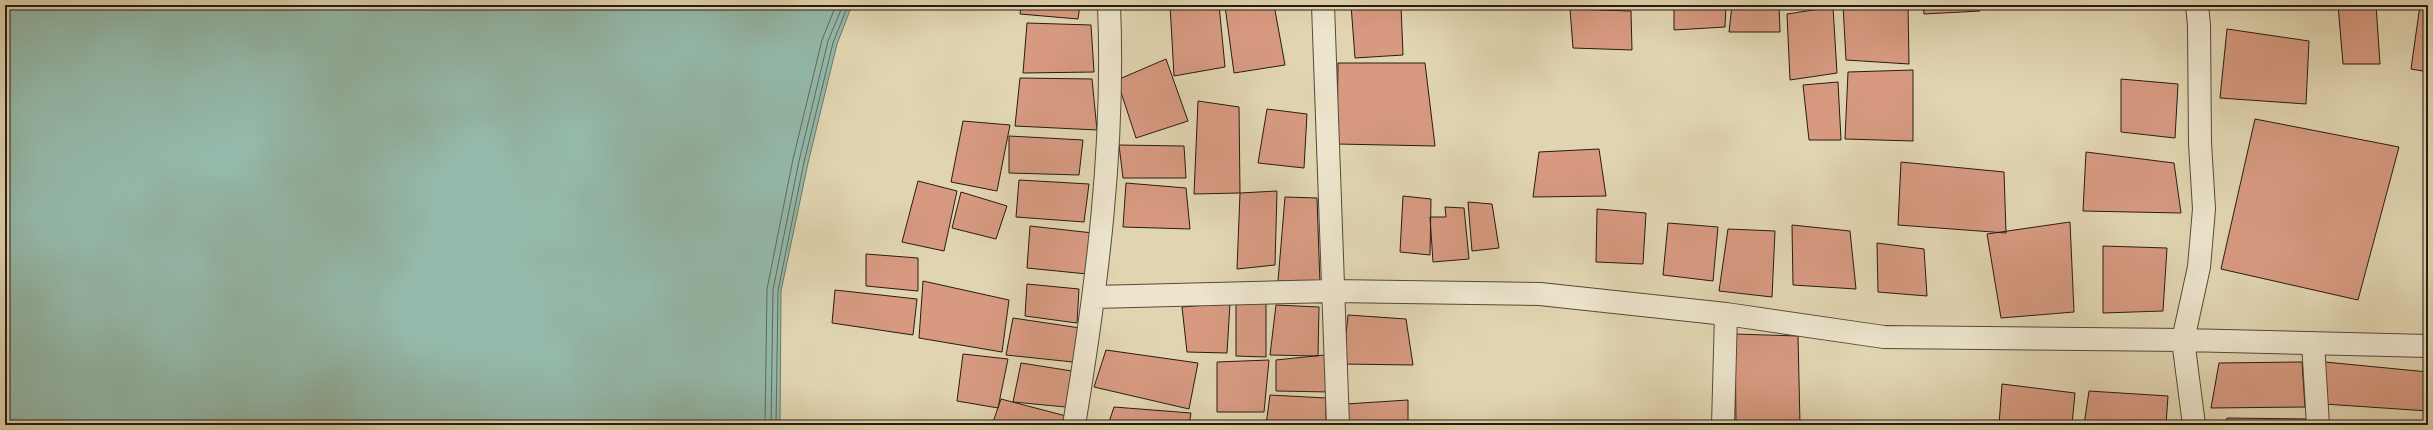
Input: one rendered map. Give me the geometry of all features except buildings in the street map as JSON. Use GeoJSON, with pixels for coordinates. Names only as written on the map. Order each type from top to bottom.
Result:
{"type":"FeatureCollection","features":[{"type":"Feature","properties":{"kind":"street"},"geometry":{"type":"LineString","coordinates":[[1074,425],[1094,297],[1103,215],[1110,102],[1109,5]]}},
{"type":"Feature","properties":{"kind":"street"},"geometry":{"type":"LineString","coordinates":[[1323,5],[1332,291],[1338,425]]}},
{"type":"Feature","properties":{"kind":"street"},"geometry":{"type":"LineString","coordinates":[[2194,425],[2183,340],[2199,267],[2204,209],[2200,142],[2199,25],[2197,5]]}},
{"type":"Feature","properties":{"kind":"street"},"geometry":{"type":"LineString","coordinates":[[1094,297],[1332,291],[1540,294],[1726,314],[1884,337],[2183,340],[2428,346]]}},
{"type":"Feature","properties":{"kind":"street"},"geometry":{"type":"LineString","coordinates":[[1723,425],[1726,314]]}},
{"type":"Feature","properties":{"kind":"street"},"geometry":{"type":"LineString","coordinates":[[2313,343],[2318,425]]}},
{"type":"Feature","properties":{"kind":"water"},"geometry":{"type":"Polygon","coordinates":[[[5,5],[852,5],[837,44],[808,163],[781,291],[780,425],[5,425],[5,5]]]}}]}
